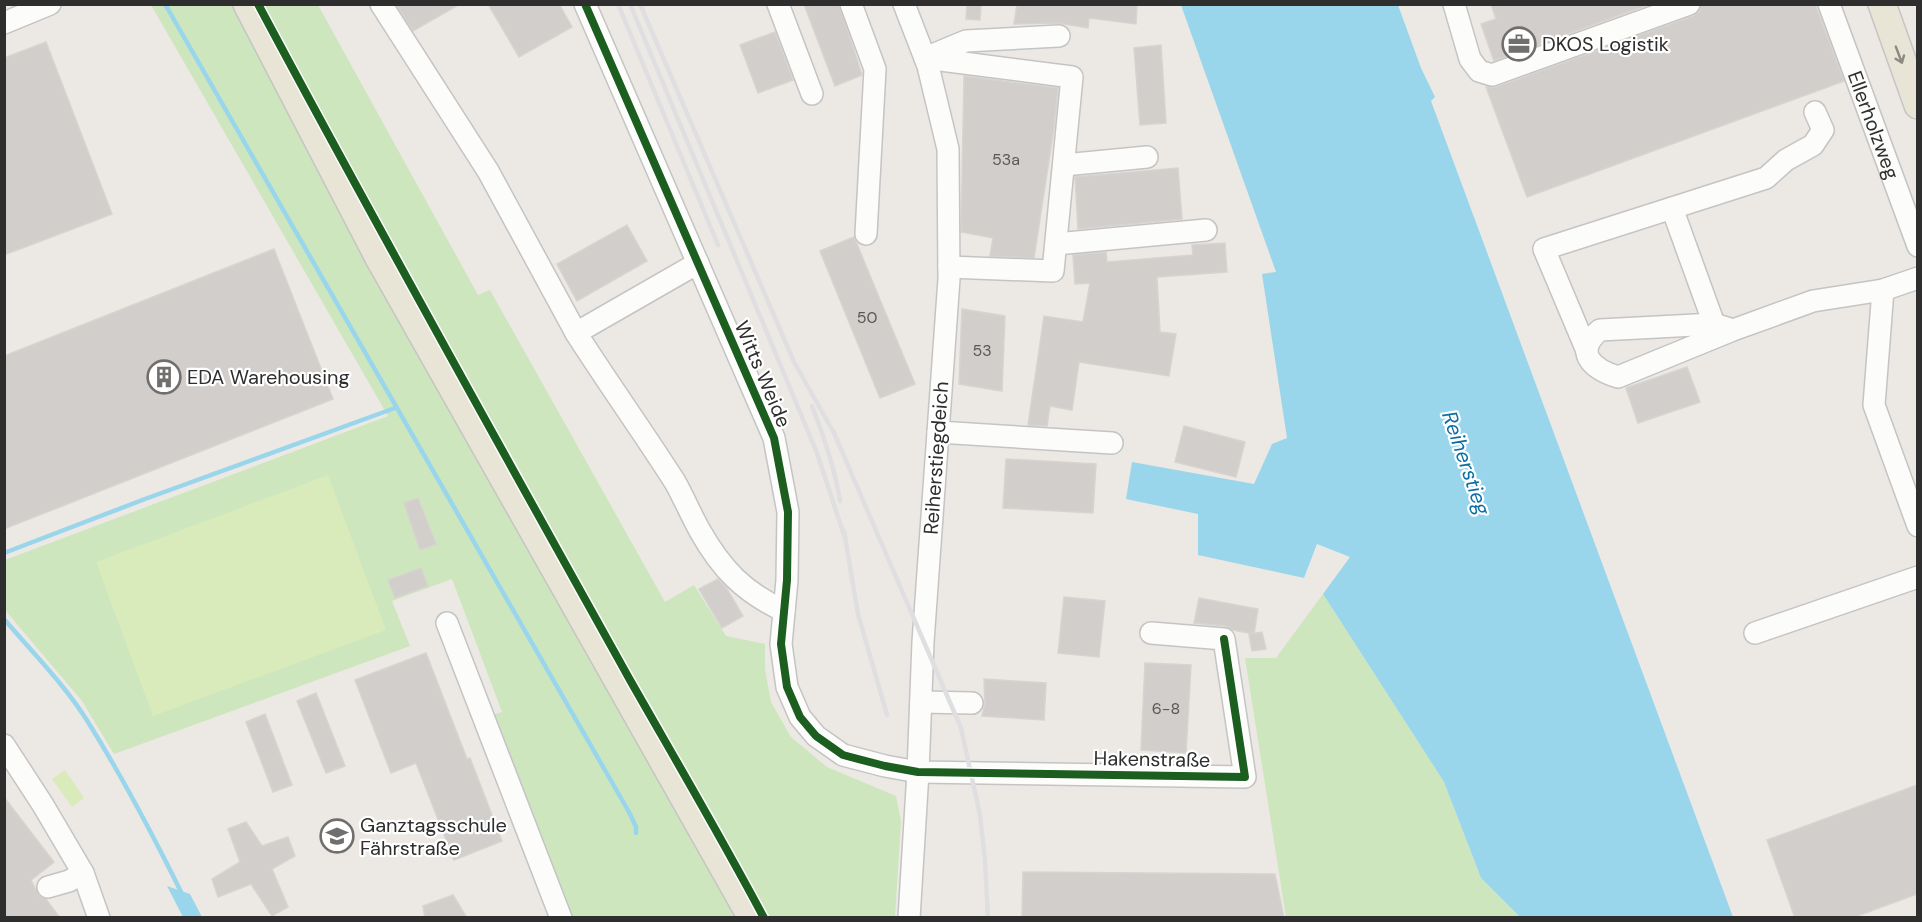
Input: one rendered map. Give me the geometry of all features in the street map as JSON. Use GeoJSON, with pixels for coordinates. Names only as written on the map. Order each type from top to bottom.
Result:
{"type":"FeatureCollection","features":[{"type":"Feature","properties":{"kind":"main road"},"geometry":{"type":"LineString","coordinates":[[247,4],[384,266],[752,918]]}},
{"type":"Feature","properties":{"kind":"main road"},"geometry":{"type":"LineString","coordinates":[[1882,4],[1917,105]]}},
{"type":"Feature","properties":{"kind":"street"},"geometry":{"type":"LineString","coordinates":[[4,22],[50,4]]}},
{"type":"Feature","properties":{"kind":"street"},"geometry":{"type":"LineString","coordinates":[[381,4],[488,171],[576,333],[675,483],[718,560],[735,580],[759,599],[784,611]]}},
{"type":"Feature","properties":{"kind":"street","name":"Witts Weide"},"geometry":{"type":"LineString","coordinates":[[585,4],[774,438],[788,513],[787,579],[781,645],[787,687],[800,717],[816,736],[843,755],[918,772]]}},
{"type":"Feature","properties":{"kind":"street"},"geometry":{"type":"LineString","coordinates":[[778,4],[812,94]]}},
{"type":"Feature","properties":{"kind":"street"},"geometry":{"type":"LineString","coordinates":[[851,4],[875,69],[866,234]]}},
{"type":"Feature","properties":{"kind":"street","name":"Reiherstiegdeich"},"geometry":{"type":"LineString","coordinates":[[904,4],[925,58],[948,149],[949,267],[923,642],[909,918]]}},
{"type":"Feature","properties":{"kind":"street"},"geometry":{"type":"LineString","coordinates":[[1454,4],[1470,59],[1479,71],[1492,75],[1689,4]]}},
{"type":"Feature","properties":{"kind":"street","name":"Ellerholzweg"},"geometry":{"type":"LineString","coordinates":[[1829,4],[1917,246]]}},
{"type":"Feature","properties":{"kind":"street"},"geometry":{"type":"LineString","coordinates":[[925,58],[966,41],[1059,36]]}},
{"type":"Feature","properties":{"kind":"street"},"geometry":{"type":"LineString","coordinates":[[925,58],[1072,77],[1053,271],[949,267]]}},
{"type":"Feature","properties":{"kind":"street"},"geometry":{"type":"LineString","coordinates":[[1815,111],[1823,130],[1813,145],[1786,160],[1766,178],[1544,249],[1592,364],[1601,372],[1618,377],[1723,327],[1813,301],[1882,290],[1917,278]]}},
{"type":"Feature","properties":{"kind":"street"},"geometry":{"type":"LineString","coordinates":[[1064,165],[1147,157]]}},
{"type":"Feature","properties":{"kind":"street"},"geometry":{"type":"LineString","coordinates":[[1672,208],[1723,327]]}},
{"type":"Feature","properties":{"kind":"street"},"geometry":{"type":"LineString","coordinates":[[1056,244],[1206,230]]}},
{"type":"Feature","properties":{"kind":"street"},"geometry":{"type":"LineString","coordinates":[[576,333],[698,263]]}},
{"type":"Feature","properties":{"kind":"street"},"geometry":{"type":"LineString","coordinates":[[1882,290],[1874,405],[1917,526]]}},
{"type":"Feature","properties":{"kind":"street"},"geometry":{"type":"LineString","coordinates":[[1587,351],[1590,338],[1600,330],[1723,327]]}},
{"type":"Feature","properties":{"kind":"street"},"geometry":{"type":"LineString","coordinates":[[938,432],[1112,443]]}},
{"type":"Feature","properties":{"kind":"street"},"geometry":{"type":"LineString","coordinates":[[1755,633],[1917,577]]}},
{"type":"Feature","properties":{"kind":"street"},"geometry":{"type":"LineString","coordinates":[[447,623],[561,918]]}},
{"type":"Feature","properties":{"kind":"street","name":"Hakenstraße"},"geometry":{"type":"LineString","coordinates":[[918,772],[1245,777],[1224,639],[1151,633]]}},
{"type":"Feature","properties":{"kind":"street"},"geometry":{"type":"LineString","coordinates":[[921,702],[972,703]]}},
{"type":"Feature","properties":{"kind":"street"},"geometry":{"type":"LineString","coordinates":[[4,745],[83,873],[99,918]]}},
{"type":"Feature","properties":{"kind":"street"},"geometry":{"type":"LineString","coordinates":[[48,887],[69,881],[83,873]]}},
{"type":"Feature","properties":{"kind":"green space"},"geometry":{"type":"Polygon","coordinates":[[[151,5],[232,5],[353,233],[735,917],[570,917],[492,715],[502,712],[452,579],[392,601],[410,646],[114,754],[82,701],[5,610],[5,560],[388,416],[151,5]]]}},
{"type":"Feature","properties":{"kind":"green space"},"geometry":{"type":"Polygon","coordinates":[[[262,5],[318,5],[478,295],[490,290],[665,602],[694,585],[726,636],[765,644],[765,669],[771,702],[791,737],[827,767],[896,796],[901,821],[895,917],[769,917],[356,181],[262,5]]]}},
{"type":"Feature","properties":{"kind":"green space"},"geometry":{"type":"Polygon","coordinates":[[[328,475],[386,630],[153,716],[96,562],[328,475]]]}},
{"type":"Feature","properties":{"kind":"green space"},"geometry":{"type":"Polygon","coordinates":[[[1323,594],[1444,782],[1481,878],[1520,917],[1286,917],[1245,658],[1276,658],[1323,594]]]}},
{"type":"Feature","properties":{"kind":"green space"},"geometry":{"type":"Polygon","coordinates":[[[65,770],[84,798],[72,807],[52,779],[65,770]]]}},
{"type":"Feature","properties":{"kind":"water","name":"Reiherstieg"},"geometry":{"type":"Polygon","coordinates":[[[1181,5],[1398,5],[1421,68],[1435,97],[1431,101],[1733,917],[1520,917],[1481,878],[1444,782],[1323,594],[1350,557],[1317,544],[1304,578],[1198,555],[1198,514],[1126,499],[1132,462],[1254,484],[1272,444],[1287,438],[1262,274],[1276,272],[1181,5]]]}},
{"type":"Feature","properties":{"kind":"water"},"geometry":{"type":"Polygon","coordinates":[[[167,886],[190,894],[202,917],[183,917],[167,886]]]}},
{"type":"Feature","properties":{"kind":"building"},"geometry":{"type":"Polygon","coordinates":[[[396,4],[460,4],[413,31],[396,4]]]}},
{"type":"Feature","properties":{"kind":"building"},"geometry":{"type":"Polygon","coordinates":[[[488,4],[559,4],[572,27],[519,57],[488,4]]]}},
{"type":"Feature","properties":{"kind":"building"},"geometry":{"type":"Polygon","coordinates":[[[804,4],[839,4],[862,75],[835,86],[804,4]]]}},
{"type":"Feature","properties":{"kind":"building"},"geometry":{"type":"Polygon","coordinates":[[[967,4],[981,4],[980,20],[966,19],[967,4]]]}},
{"type":"Feature","properties":{"kind":"building"},"geometry":{"type":"Polygon","coordinates":[[[1017,4],[1137,4],[1136,24],[1089,18],[1088,28],[1058,23],[1014,24],[1017,4]]]}},
{"type":"Feature","properties":{"kind":"building","name":"DKOS Logistik"},"geometry":{"type":"Polygon","coordinates":[[[1491,4],[1650,4],[1494,61],[1481,24],[1496,19],[1491,4]]]}},
{"type":"Feature","properties":{"kind":"building"},"geometry":{"type":"Polygon","coordinates":[[[1701,4],[1815,4],[1844,81],[1527,197],[1486,87],[1496,87],[1693,16],[1699,12],[1701,4]]]}},
{"type":"Feature","properties":{"kind":"building"},"geometry":{"type":"Polygon","coordinates":[[[775,32],[793,80],[758,93],[740,45],[775,32]]]}},
{"type":"Feature","properties":{"kind":"building"},"geometry":{"type":"Polygon","coordinates":[[[46,42],[112,214],[4,255],[4,58],[46,42]]]}},
{"type":"Feature","properties":{"kind":"building"},"geometry":{"type":"Polygon","coordinates":[[[1161,45],[1166,123],[1140,125],[1134,48],[1161,45]]]}},
{"type":"Feature","properties":{"kind":"building"},"geometry":{"type":"Polygon","coordinates":[[[964,76],[1058,88],[1034,258],[990,256],[993,238],[961,232],[964,76]]]}},
{"type":"Feature","properties":{"kind":"building"},"geometry":{"type":"Polygon","coordinates":[[[1178,168],[1182,219],[1078,229],[1075,177],[1178,168]]]}},
{"type":"Feature","properties":{"kind":"building"},"geometry":{"type":"Polygon","coordinates":[[[627,225],[647,261],[577,301],[557,264],[627,225]]]}},
{"type":"Feature","properties":{"kind":"building"},"geometry":{"type":"Polygon","coordinates":[[[854,237],[915,384],[880,398],[820,251],[854,237]]]}},
{"type":"Feature","properties":{"kind":"building"},"geometry":{"type":"Polygon","coordinates":[[[1225,243],[1227,272],[1157,277],[1160,332],[1176,334],[1169,376],[1079,362],[1072,410],[1050,406],[1047,426],[1028,425],[1044,316],[1083,322],[1090,283],[1075,284],[1073,255],[1106,252],[1107,262],[1193,255],[1192,245],[1225,243]]]}},
{"type":"Feature","properties":{"kind":"building","name":"EDA Warehousing"},"geometry":{"type":"Polygon","coordinates":[[[274,249],[333,399],[4,529],[4,356],[274,249]]]}},
{"type":"Feature","properties":{"kind":"building"},"geometry":{"type":"Polygon","coordinates":[[[962,309],[1005,316],[1002,391],[959,384],[962,309]]]}},
{"type":"Feature","properties":{"kind":"building"},"geometry":{"type":"Polygon","coordinates":[[[1687,367],[1700,402],[1638,423],[1626,388],[1687,367]]]}},
{"type":"Feature","properties":{"kind":"building"},"geometry":{"type":"Polygon","coordinates":[[[1184,426],[1245,442],[1236,477],[1175,462],[1184,426]]]}},
{"type":"Feature","properties":{"kind":"building"},"geometry":{"type":"Polygon","coordinates":[[[1006,459],[1096,464],[1093,513],[1003,508],[1006,459]]]}},
{"type":"Feature","properties":{"kind":"building"},"geometry":{"type":"Polygon","coordinates":[[[418,498],[436,544],[420,550],[404,503],[418,498]]]}},
{"type":"Feature","properties":{"kind":"building"},"geometry":{"type":"Polygon","coordinates":[[[421,568],[428,586],[395,598],[388,580],[421,568]]]}},
{"type":"Feature","properties":{"kind":"building"},"geometry":{"type":"Polygon","coordinates":[[[718,579],[727,589],[743,616],[722,628],[699,589],[718,579]]]}},
{"type":"Feature","properties":{"kind":"building"},"geometry":{"type":"Polygon","coordinates":[[[1064,597],[1105,601],[1099,657],[1058,653],[1064,597]]]}},
{"type":"Feature","properties":{"kind":"building"},"geometry":{"type":"Polygon","coordinates":[[[1199,598],[1258,609],[1254,634],[1225,626],[1194,623],[1199,598]]]}},
{"type":"Feature","properties":{"kind":"building"},"geometry":{"type":"Polygon","coordinates":[[[1262,632],[1266,649],[1252,651],[1249,634],[1262,632]]]}},
{"type":"Feature","properties":{"kind":"building"},"geometry":{"type":"Polygon","coordinates":[[[426,653],[502,841],[454,860],[416,763],[391,773],[355,680],[426,653]]]}},
{"type":"Feature","properties":{"kind":"building"},"geometry":{"type":"Polygon","coordinates":[[[1145,663],[1191,665],[1186,753],[1141,750],[1145,663]]]}},
{"type":"Feature","properties":{"kind":"building"},"geometry":{"type":"Polygon","coordinates":[[[984,679],[1046,683],[1044,720],[982,716],[985,704],[984,679]]]}},
{"type":"Feature","properties":{"kind":"building"},"geometry":{"type":"Polygon","coordinates":[[[316,693],[345,766],[326,773],[297,701],[316,693]]]}},
{"type":"Feature","properties":{"kind":"building"},"geometry":{"type":"Polygon","coordinates":[[[265,714],[292,785],[273,792],[246,722],[265,714]]]}},
{"type":"Feature","properties":{"kind":"building"},"geometry":{"type":"Polygon","coordinates":[[[1917,785],[1917,894],[1852,918],[1795,918],[1767,840],[1917,785]]]}},
{"type":"Feature","properties":{"kind":"building"},"geometry":{"type":"Polygon","coordinates":[[[4,797],[54,862],[31,880],[39,896],[46,899],[60,918],[4,918],[4,797]]]}},
{"type":"Feature","properties":{"kind":"building"},"geometry":{"type":"Polygon","coordinates":[[[246,822],[262,846],[288,837],[295,856],[272,869],[288,907],[272,916],[251,884],[218,897],[212,879],[240,862],[228,829],[246,822]]]}},
{"type":"Feature","properties":{"kind":"building"},"geometry":{"type":"Polygon","coordinates":[[[1023,872],[1275,874],[1284,918],[1022,918],[1023,872]]]}},
{"type":"Feature","properties":{"kind":"building"},"geometry":{"type":"Polygon","coordinates":[[[453,895],[467,918],[425,918],[423,906],[453,895]]]}},
{"type":"Feature","properties":{"kind":"waterway"},"geometry":{"type":"LineString","coordinates":[[165,4],[629,812],[636,827],[636,833]]}},
{"type":"Feature","properties":{"kind":"waterway"},"geometry":{"type":"LineString","coordinates":[[4,553],[395,408]]}},
{"type":"Feature","properties":{"kind":"waterway"},"geometry":{"type":"LineString","coordinates":[[4,619],[79,708],[138,808],[183,896]]}},
{"type":"Feature","properties":{"kind":"railway"},"geometry":{"type":"LineString","coordinates":[[618,4],[718,245]]}},
{"type":"Feature","properties":{"kind":"railway"},"geometry":{"type":"LineString","coordinates":[[630,4],[817,453],[845,538]]}},
{"type":"Feature","properties":{"kind":"railway"},"geometry":{"type":"LineString","coordinates":[[640,4],[794,362],[834,433],[961,728],[980,815],[988,918]]}},
{"type":"Feature","properties":{"kind":"railway"},"geometry":{"type":"LineString","coordinates":[[812,406],[829,453],[840,501]]}},
{"type":"Feature","properties":{"kind":"railway"},"geometry":{"type":"LineString","coordinates":[[844,531],[858,614],[887,715]]}},
{"type":"Feature","properties":{"kind":"cycle path"},"geometry":{"type":"LineString","coordinates":[[258,4],[442,343],[764,918]]}},
{"type":"Feature","properties":{"kind":"cycle path"},"geometry":{"type":"LineString","coordinates":[[585,4],[774,438],[788,512],[787,580],[781,644],[787,687],[800,717],[816,736],[843,755],[918,772],[1245,777],[1224,639]]}},
{"type":"Feature","properties":{"kind":"place","name":"DKOS Logistik"},"geometry":{"type":"Point","coordinates":[1519,44]}},
{"type":"Feature","properties":{"kind":"place","name":"EDA Warehousing"},"geometry":{"type":"Point","coordinates":[164,377]}},
{"type":"Feature","properties":{"kind":"place","name":"Ganztagsschule Fährstraße"},"geometry":{"type":"Point","coordinates":[337,836]}}]}
